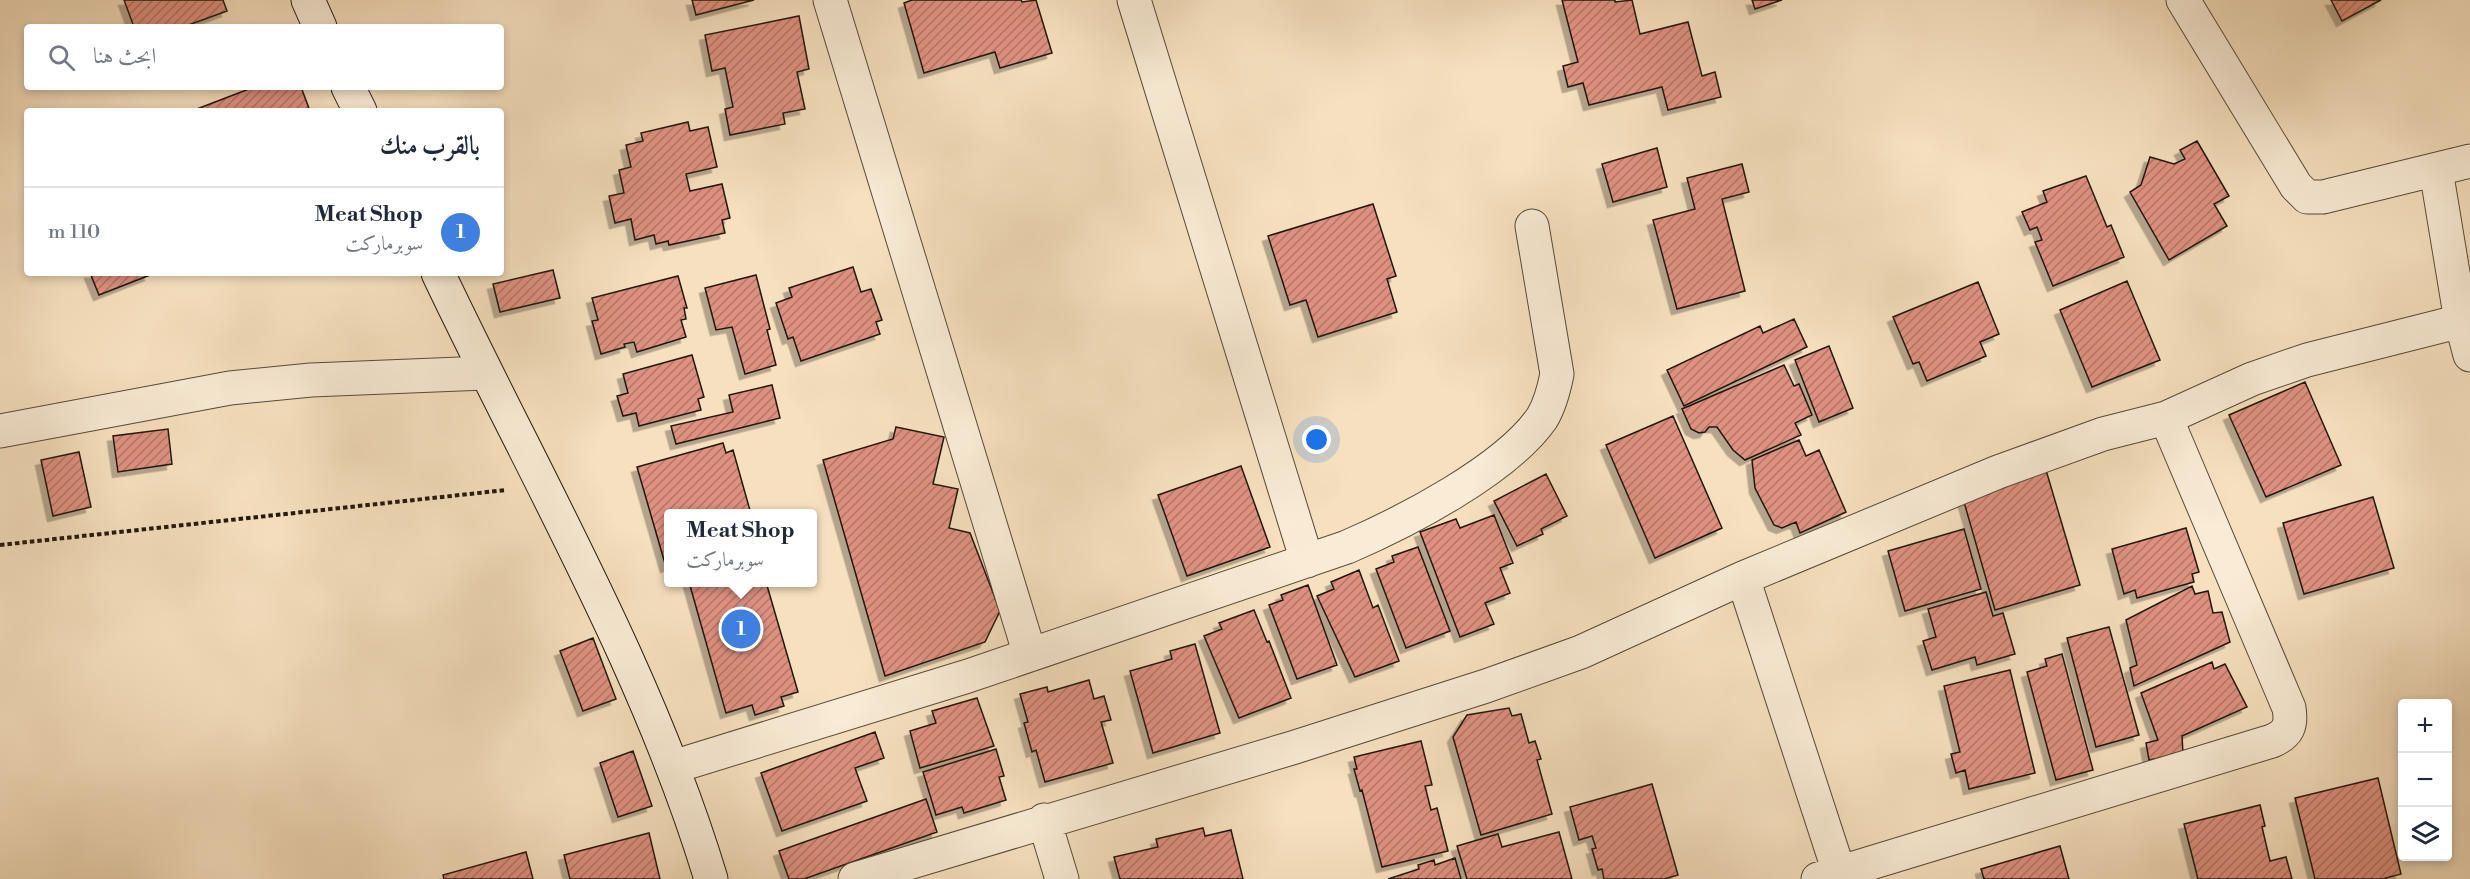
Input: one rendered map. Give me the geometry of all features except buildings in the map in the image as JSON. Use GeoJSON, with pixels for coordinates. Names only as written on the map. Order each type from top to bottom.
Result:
{"type":"FeatureCollection","features":[{"type":"Feature","properties":{"kind":"street"},"geometry":{"type":"LineString","coordinates":[[308,0],[319,24]]}},
{"type":"Feature","properties":{"kind":"street"},"geometry":{"type":"LineString","coordinates":[[830,0],[1030,655]]}},
{"type":"Feature","properties":{"kind":"street"},"geometry":{"type":"LineString","coordinates":[[1134,0],[1307,561]]}},
{"type":"Feature","properties":{"kind":"street"},"geometry":{"type":"LineString","coordinates":[[2183,0],[2296,186],[2307,197],[2323,197],[2470,160]]}},
{"type":"Feature","properties":{"kind":"street"},"geometry":{"type":"LineString","coordinates":[[350,90],[358,108]]}},
{"type":"Feature","properties":{"kind":"street"},"geometry":{"type":"LineString","coordinates":[[2436,170],[2470,355]]}},
{"type":"Feature","properties":{"kind":"street"},"geometry":{"type":"LineString","coordinates":[[673,767],[1030,655],[1307,561],[1375,535],[1498,462],[1518,446],[1543,416],[1557,374],[1532,226]]}},
{"type":"Feature","properties":{"kind":"street"},"geometry":{"type":"LineString","coordinates":[[439,276],[616,638],[673,767],[711,879]]}},
{"type":"Feature","properties":{"kind":"street"},"geometry":{"type":"LineString","coordinates":[[855,879],[1044,820],[1293,748],[1486,686],[1581,652],[1743,578],[1998,472],[2103,434],[2166,417],[2252,379],[2307,360],[2462,321]]}},
{"type":"Feature","properties":{"kind":"street"},"geometry":{"type":"LineString","coordinates":[[0,431],[230,388],[311,380],[485,373]]}},
{"type":"Feature","properties":{"kind":"street"},"geometry":{"type":"LineString","coordinates":[[1743,578],[1829,876],[2272,741],[2283,736],[2289,729],[2291,720],[2289,708],[2166,417]]}},
{"type":"Feature","properties":{"kind":"street"},"geometry":{"type":"LineString","coordinates":[[1044,820],[1062,879]]}},
{"type":"Feature","properties":{"kind":"path"},"geometry":{"type":"LineString","coordinates":[[0,545],[543,486]]}},
{"type":"Feature","properties":{"kind":"place","name":"Meat Shop"},"geometry":{"type":"Point","coordinates":[741,629]}}]}
